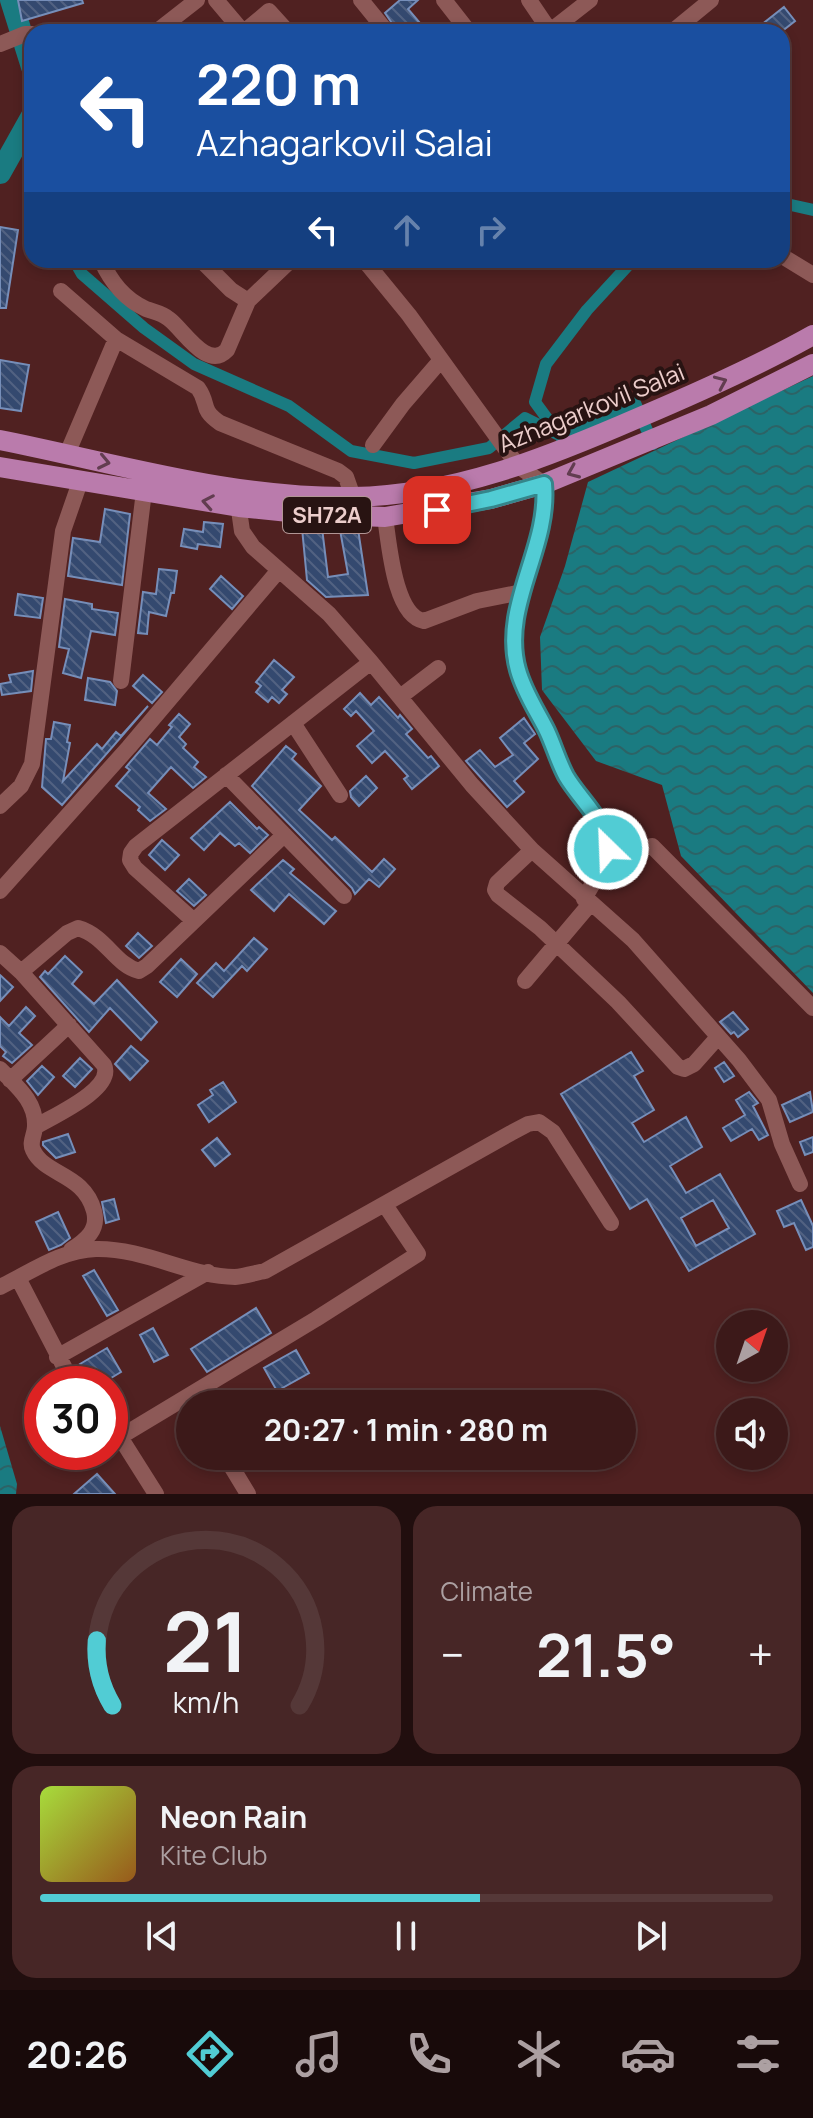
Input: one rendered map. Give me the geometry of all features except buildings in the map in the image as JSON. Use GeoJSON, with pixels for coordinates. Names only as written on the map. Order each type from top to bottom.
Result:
{"type":"FeatureCollection","features":[{"type":"Feature","properties":{"kind":"main road","name":"Azhagarkovil Salai"},"geometry":{"type":"LineString","coordinates":[[0,467],[144,491],[237,498],[353,497],[420,491],[469,481],[558,453],[760,364],[813,335]]}},
{"type":"Feature","properties":{"kind":"main road","name":"Azhagarkovil Salai"},"geometry":{"type":"LineString","coordinates":[[0,440],[308,514],[385,517],[464,505],[544,484],[711,415],[813,364]]}},
{"type":"Feature","properties":{"kind":"street"},"geometry":{"type":"LineString","coordinates":[[166,24],[197,0]]}},
{"type":"Feature","properties":{"kind":"street"},"geometry":{"type":"LineString","coordinates":[[216,0],[237,24]]}},
{"type":"Feature","properties":{"kind":"street"},"geometry":{"type":"LineString","coordinates":[[361,0],[380,24]]}},
{"type":"Feature","properties":{"kind":"street"},"geometry":{"type":"LineString","coordinates":[[444,0],[463,24]]}},
{"type":"Feature","properties":{"kind":"street"},"geometry":{"type":"LineString","coordinates":[[529,0],[545,24]]}},
{"type":"Feature","properties":{"kind":"street"},"geometry":{"type":"LineString","coordinates":[[560,24],[590,0]]}},
{"type":"Feature","properties":{"kind":"street"},"geometry":{"type":"LineString","coordinates":[[682,24],[711,0]]}},
{"type":"Feature","properties":{"kind":"street"},"geometry":{"type":"LineString","coordinates":[[254,24],[269,11],[281,24]]}},
{"type":"Feature","properties":{"kind":"street"},"geometry":{"type":"LineString","coordinates":[[790,261],[813,275]]}},
{"type":"Feature","properties":{"kind":"street"},"geometry":{"type":"LineString","coordinates":[[106,268],[118,290],[129,300],[170,319],[194,345],[212,356],[222,355],[227,350],[248,301],[283,268]]}},
{"type":"Feature","properties":{"kind":"street"},"geometry":{"type":"LineString","coordinates":[[209,268],[231,290],[248,301]]}},
{"type":"Feature","properties":{"kind":"street"},"geometry":{"type":"LineString","coordinates":[[371,268],[409,315],[518,466],[544,484],[546,499],[540,536],[522,592],[514,635],[517,669],[567,778],[605,832],[608,849],[587,901],[525,981]]}},
{"type":"Feature","properties":{"kind":"street"},"geometry":{"type":"LineString","coordinates":[[61,291],[116,339],[198,388],[206,412],[220,423],[343,473],[353,497]]}},
{"type":"Feature","properties":{"kind":"street"},"geometry":{"type":"LineString","coordinates":[[67,454],[116,339]]}},
{"type":"Feature","properties":{"kind":"street"},"geometry":{"type":"LineString","coordinates":[[373,445],[441,360]]}},
{"type":"Feature","properties":{"kind":"street"},"geometry":{"type":"LineString","coordinates":[[0,806],[21,786],[32,764],[63,531],[81,479]]}},
{"type":"Feature","properties":{"kind":"street"},"geometry":{"type":"LineString","coordinates":[[121,681],[144,491]]}},
{"type":"Feature","properties":{"kind":"street"},"geometry":{"type":"LineString","coordinates":[[237,498],[242,531],[253,547],[329,614],[472,785],[532,850],[633,940],[739,1060],[769,1100],[782,1144],[800,1184]]}},
{"type":"Feature","properties":{"kind":"street"},"geometry":{"type":"LineString","coordinates":[[385,517],[394,575],[410,614],[417,620],[424,621],[477,601],[522,592]]}},
{"type":"Feature","properties":{"kind":"street"},"geometry":{"type":"LineString","coordinates":[[0,891],[129,747],[279,570]]}},
{"type":"Feature","properties":{"kind":"street"},"geometry":{"type":"LineString","coordinates":[[194,921],[135,868],[130,860],[131,853],[371,662]]}},
{"type":"Feature","properties":{"kind":"street"},"geometry":{"type":"LineString","coordinates":[[400,697],[438,668]]}},
{"type":"Feature","properties":{"kind":"street"},"geometry":{"type":"LineString","coordinates":[[293,723],[340,795]]}},
{"type":"Feature","properties":{"kind":"street"},"geometry":{"type":"LineString","coordinates":[[226,775],[344,896]]}},
{"type":"Feature","properties":{"kind":"street"},"geometry":{"type":"LineString","coordinates":[[21,972],[67,933],[78,928],[92,932],[130,968],[139,971],[284,835]]}},
{"type":"Feature","properties":{"kind":"street"},"geometry":{"type":"LineString","coordinates":[[606,858],[652,846],[813,1008]]}},
{"type":"Feature","properties":{"kind":"street"},"geometry":{"type":"LineString","coordinates":[[532,850],[497,883],[495,890],[618,1002],[678,1067],[684,1069],[694,1064],[718,1037]]}},
{"type":"Feature","properties":{"kind":"street"},"geometry":{"type":"LineString","coordinates":[[0,953],[21,972],[107,1071],[96,1091],[35,1127]]}},
{"type":"Feature","properties":{"kind":"street"},"geometry":{"type":"LineString","coordinates":[[0,1287],[67,1254],[93,1232],[96,1218],[87,1194],[73,1180],[34,1154],[31,1145],[35,1127],[33,1108],[5,1074],[69,1025]]}},
{"type":"Feature","properties":{"kind":"street"},"geometry":{"type":"LineString","coordinates":[[67,1254],[96,1249],[131,1252],[235,1277],[265,1271],[511,1133],[539,1122],[553,1132],[611,1223]]}},
{"type":"Feature","properties":{"kind":"street"},"geometry":{"type":"LineString","coordinates":[[207,1390],[418,1254],[385,1205]]}},
{"type":"Feature","properties":{"kind":"street"},"geometry":{"type":"LineString","coordinates":[[57,1357],[208,1272]]}},
{"type":"Feature","properties":{"kind":"street"},"geometry":{"type":"LineString","coordinates":[[18,1278],[62,1366]]}},
{"type":"Feature","properties":{"kind":"street"},"geometry":{"type":"LineString","coordinates":[[128,1433],[176,1408]]}},
{"type":"Feature","properties":{"kind":"street"},"geometry":{"type":"LineString","coordinates":[[128,1457],[156,1494]]}},
{"type":"Feature","properties":{"kind":"street"},"geometry":{"type":"LineString","coordinates":[[233,1470],[248,1494]]}},
{"type":"Feature","properties":{"kind":"water"},"geometry":{"type":"Polygon","coordinates":[[[813,376],[813,993],[681,856],[662,785],[596,761],[542,690],[540,637],[565,566],[588,482],[813,376]]]}},
{"type":"Feature","properties":{"kind":"water"},"geometry":{"type":"Polygon","coordinates":[[[0,1426],[17,1484],[16,1494],[0,1494],[0,1426]]]}},
{"type":"Feature","properties":{"kind":"waterway"},"geometry":{"type":"LineString","coordinates":[[11,0],[24,41]]}},
{"type":"Feature","properties":{"kind":"waterway"},"geometry":{"type":"LineString","coordinates":[[0,173],[24,130]]}},
{"type":"Feature","properties":{"kind":"waterway"},"geometry":{"type":"LineString","coordinates":[[790,205],[813,210]]}},
{"type":"Feature","properties":{"kind":"waterway"},"geometry":{"type":"LineString","coordinates":[[79,268],[144,328],[194,364],[289,406],[351,451],[414,463],[489,448],[525,418],[557,434]]}},
{"type":"Feature","properties":{"kind":"waterway"},"geometry":{"type":"LineString","coordinates":[[626,268],[587,310],[546,364],[535,402],[560,436],[635,403],[653,444]]}},
{"type":"Feature","properties":{"kind":"route"},"geometry":{"type":"LineString","coordinates":[[437,510],[544,484],[546,499],[540,536],[518,603],[514,635],[517,669],[567,778],[605,832],[608,849]]}}]}
